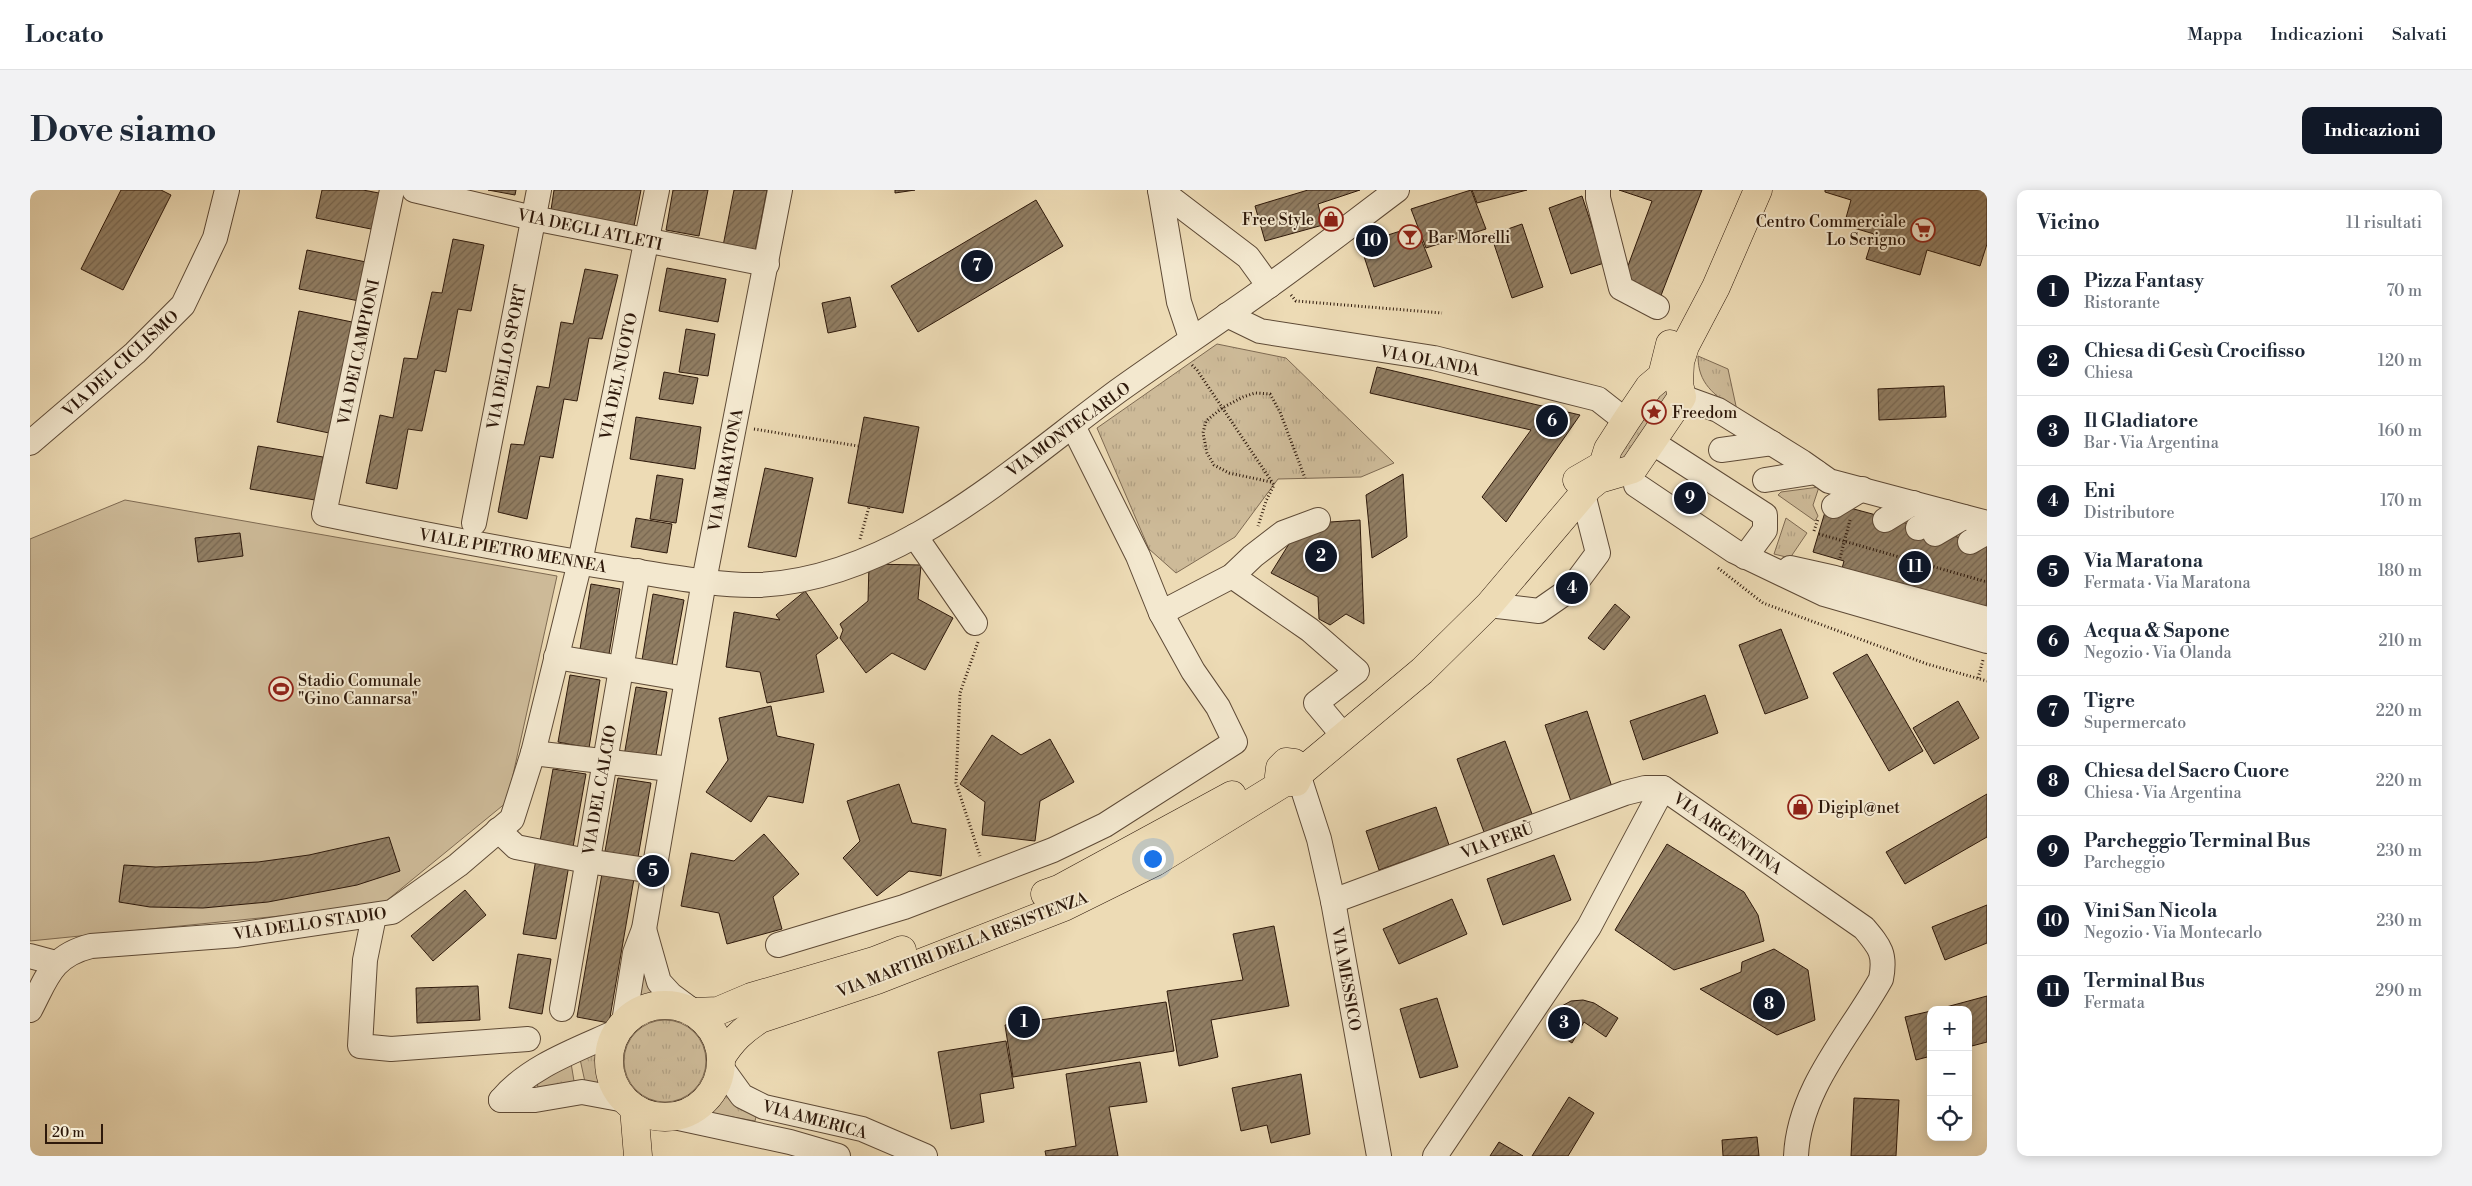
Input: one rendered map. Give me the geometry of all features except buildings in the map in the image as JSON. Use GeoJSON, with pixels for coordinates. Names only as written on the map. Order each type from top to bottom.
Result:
{"type":"FeatureCollection","features":[{"type":"Feature","properties":{"kind":"main road","name":"VIA MARTIRI DELLA RESISTENZA"},"geometry":{"type":"LineString","coordinates":[[1674,386],[1667,350],[1732,228],[1745,190]]}},
{"type":"Feature","properties":{"kind":"main road","name":"VIA MARTIRI DELLA RESISTENZA"},"geometry":{"type":"LineString","coordinates":[[1339,733],[1422,671],[1489,605],[1583,494],[1599,479],[1618,475],[1633,469],[1674,386],[1685,346],[1716,287],[1758,190]]}},
{"type":"Feature","properties":{"kind":"main road"},"geometry":{"type":"LineString","coordinates":[[1618,475],[1608,449],[1649,387],[1674,386]]}},
{"type":"Feature","properties":{"kind":"main road","name":"VIA MARTIRI DELLA RESISTENZA"},"geometry":{"type":"LineString","coordinates":[[670,1117],[688,1112],[705,1101],[716,1084],[721,1062],[737,1035],[760,1019],[877,980],[1064,907],[1155,862],[1292,774],[1416,667],[1506,571],[1579,478],[1618,475]]}},
{"type":"Feature","properties":{"kind":"main road","name":"VIA MARTIRI DELLA RESISTENZA"},"geometry":{"type":"LineString","coordinates":[[621,1026],[643,1009],[662,1005],[674,1005],[694,1012],[718,1012],[751,997],[874,960],[1059,889],[1257,781],[1292,774]]}},
{"type":"Feature","properties":{"kind":"main road","name":"VIA MARTIRI DELLA RESISTENZA"},"geometry":{"type":"LineString","coordinates":[[694,1012],[707,1024],[717,1038],[721,1062]]}},
{"type":"Feature","properties":{"kind":"main road"},"geometry":{"type":"LineString","coordinates":[[621,1026],[612,1044],[609,1066],[613,1083],[630,1104],[649,1115],[670,1117]]}},
{"type":"Feature","properties":{"kind":"main road"},"geometry":{"type":"LineString","coordinates":[[630,1104],[638,1156]]}},
{"type":"Feature","properties":{"kind":"main road"},"geometry":{"type":"LineString","coordinates":[[646,1156],[649,1144],[670,1117]]}},
{"type":"Feature","properties":{"kind":"street","name":"VIA DEL CICLISMO"},"geometry":{"type":"LineString","coordinates":[[30,442],[135,353],[183,306],[215,238],[227,190]]}},
{"type":"Feature","properties":{"kind":"street","name":"VIA DEI CAMPIONI"},"geometry":{"type":"LineString","coordinates":[[324,514],[392,190]]}},
{"type":"Feature","properties":{"kind":"street","name":"VIA DEGLI ATLETI"},"geometry":{"type":"LineString","coordinates":[[414,190],[533,218],[767,264]]}},
{"type":"Feature","properties":{"kind":"street","name":"VIA DELLO SPORT"},"geometry":{"type":"LineString","coordinates":[[474,523],[539,190]]}},
{"type":"Feature","properties":{"kind":"street","name":"VIA DEL NUOTO"},"geometry":{"type":"LineString","coordinates":[[580,562],[657,190]]}},
{"type":"Feature","properties":{"kind":"street","name":"VIA MARATONA"},"geometry":{"type":"LineString","coordinates":[[621,1026],[635,952],[644,928],[704,581],[780,190]]}},
{"type":"Feature","properties":{"kind":"street"},"geometry":{"type":"LineString","coordinates":[[1160,190],[1248,257],[1273,283]]}},
{"type":"Feature","properties":{"kind":"street"},"geometry":{"type":"LineString","coordinates":[[1160,190],[1179,302],[1183,345]]}},
{"type":"Feature","properties":{"kind":"street","name":"VIA MONTECARLO"},"geometry":{"type":"LineString","coordinates":[[704,581],[757,585],[831,574],[927,531],[1183,345],[1273,283],[1397,190]]}},
{"type":"Feature","properties":{"kind":"street"},"geometry":{"type":"LineString","coordinates":[[1598,190],[1598,198],[1621,288],[1657,307]]}},
{"type":"Feature","properties":{"kind":"street","name":"VIA OLANDA"},"geometry":{"type":"LineString","coordinates":[[1227,315],[1260,332],[1434,358],[1598,399],[1626,421]]}},
{"type":"Feature","properties":{"kind":"street"},"geometry":{"type":"LineString","coordinates":[[1674,386],[1787,452],[1830,481],[1925,519]]}},
{"type":"Feature","properties":{"kind":"street"},"geometry":{"type":"LineString","coordinates":[[778,945],[904,908],[1053,850],[1105,825],[1235,742],[1218,707],[1193,671],[1161,613],[1138,556],[1073,426]]}},
{"type":"Feature","properties":{"kind":"street"},"geometry":{"type":"LineString","coordinates":[[1661,448],[1765,515],[1765,530],[1747,558]]}},
{"type":"Feature","properties":{"kind":"street"},"geometry":{"type":"LineString","coordinates":[[1738,460],[1787,452]]}},
{"type":"Feature","properties":{"kind":"street"},"geometry":{"type":"LineString","coordinates":[[1738,460],[1787,452]]}},
{"type":"Feature","properties":{"kind":"street"},"geometry":{"type":"LineString","coordinates":[[1738,460],[1787,452]]}},
{"type":"Feature","properties":{"kind":"street"},"geometry":{"type":"LineString","coordinates":[[1618,475],[1747,558],[1824,594],[1987,641]]}},
{"type":"Feature","properties":{"kind":"street"},"geometry":{"type":"LineString","coordinates":[[1489,605],[1539,611],[1572,588],[1598,553],[1583,494]]}},
{"type":"Feature","properties":{"kind":"street","name":"VIALE PIETRO MENNEA"},"geometry":{"type":"LineString","coordinates":[[324,514],[470,544],[704,581]]}},
{"type":"Feature","properties":{"kind":"street"},"geometry":{"type":"LineString","coordinates":[[1161,613],[1232,576],[1283,533],[1318,520]]}},
{"type":"Feature","properties":{"kind":"street"},"geometry":{"type":"LineString","coordinates":[[915,536],[975,622]]}},
{"type":"Feature","properties":{"kind":"street"},"geometry":{"type":"LineString","coordinates":[[1747,558],[1835,578],[1987,619]]}},
{"type":"Feature","properties":{"kind":"street","name":"VIA DELLO STADIO"},"geometry":{"type":"LineString","coordinates":[[30,1010],[56,963],[79,949],[91,946],[237,935],[374,916],[392,912],[458,865],[512,819],[533,753],[580,562]]}},
{"type":"Feature","properties":{"kind":"street","name":"VIA DEL CALCIO"},"geometry":{"type":"LineString","coordinates":[[562,1009],[638,571]]}},
{"type":"Feature","properties":{"kind":"street"},"geometry":{"type":"LineString","coordinates":[[1232,576],[1310,630],[1357,671],[1316,703],[1339,733]]}},
{"type":"Feature","properties":{"kind":"street"},"geometry":{"type":"LineString","coordinates":[[556,657],[686,679]]}},
{"type":"Feature","properties":{"kind":"street"},"geometry":{"type":"LineString","coordinates":[[533,753],[670,769]]}},
{"type":"Feature","properties":{"kind":"street","name":"VIA MESSICO"},"geometry":{"type":"LineString","coordinates":[[1292,774],[1308,804],[1319,839],[1333,901],[1379,1156]]}},
{"type":"Feature","properties":{"kind":"street","name":"VIA PERÙ"},"geometry":{"type":"LineString","coordinates":[[1333,901],[1625,793],[1644,788],[1663,788]]}},
{"type":"Feature","properties":{"kind":"street","name":"VIA ARGENTINA"},"geometry":{"type":"LineString","coordinates":[[1435,1156],[1589,927],[1663,788],[1864,928],[1878,944],[1884,961],[1881,979],[1809,1097],[1801,1123],[1796,1156]]}},
{"type":"Feature","properties":{"kind":"street"},"geometry":{"type":"LineString","coordinates":[[498,830],[516,847],[587,861],[653,871]]}},
{"type":"Feature","properties":{"kind":"street"},"geometry":{"type":"LineString","coordinates":[[374,916],[365,960],[360,1046],[391,1049],[528,1039]]}},
{"type":"Feature","properties":{"kind":"street","name":"VIA MARATONA"},"geometry":{"type":"LineString","coordinates":[[644,928],[659,982],[671,995],[694,1012]]}},
{"type":"Feature","properties":{"kind":"street"},"geometry":{"type":"LineString","coordinates":[[30,956],[56,963]]}},
{"type":"Feature","properties":{"kind":"street"},"geometry":{"type":"LineString","coordinates":[[621,1026],[543,1068],[509,1090],[501,1100],[535,1100],[582,1092],[630,1104]]}},
{"type":"Feature","properties":{"kind":"street","name":"VIA AMERICA"},"geometry":{"type":"LineString","coordinates":[[721,1062],[742,1096],[764,1107],[862,1129],[923,1156]]}},
{"type":"Feature","properties":{"kind":"street","name":"VIA AMERICA"},"geometry":{"type":"LineString","coordinates":[[670,1117],[790,1142],[838,1156]]}},
{"type":"Feature","properties":{"kind":"path"},"geometry":{"type":"LineString","coordinates":[[1273,283],[1296,301],[1442,313]]}},
{"type":"Feature","properties":{"kind":"path"},"geometry":{"type":"LineString","coordinates":[[1183,345],[1197,370],[1274,485],[1266,500],[1255,536],[1254,556]]}},
{"type":"Feature","properties":{"kind":"path"},"geometry":{"type":"LineString","coordinates":[[1271,482],[1229,472],[1214,465],[1207,453],[1203,433],[1206,421],[1222,408],[1242,396],[1255,393],[1270,394],[1280,412],[1305,478]]}},
{"type":"Feature","properties":{"kind":"path"},"geometry":{"type":"LineString","coordinates":[[734,425],[858,446]]}},
{"type":"Feature","properties":{"kind":"path"},"geometry":{"type":"LineString","coordinates":[[853,564],[869,507]]}},
{"type":"Feature","properties":{"kind":"path"},"geometry":{"type":"LineString","coordinates":[[1819,534],[1987,582]]}},
{"type":"Feature","properties":{"kind":"path"},"geometry":{"type":"LineString","coordinates":[[975,622],[979,631],[976,651],[960,693],[956,783],[987,876]]}},
{"type":"Feature","properties":{"kind":"path"},"geometry":{"type":"LineString","coordinates":[[1978,678],[1979,674]]}},
{"type":"Feature","properties":{"kind":"green space"},"geometry":{"type":"Polygon","coordinates":[[[1217,344],[1286,358],[1394,463],[1361,477],[1278,479],[1235,537],[1176,573],[1149,549],[1097,428],[1217,344]]]}},
{"type":"Feature","properties":{"kind":"green space"},"geometry":{"type":"Polygon","coordinates":[[[1698,356],[1728,369],[1736,406],[1734,409],[1708,387],[1701,374],[1698,356]]]}},
{"type":"Feature","properties":{"kind":"green space"},"geometry":{"type":"Polygon","coordinates":[[[1661,390],[1668,390],[1672,394],[1631,462],[1619,460],[1619,453],[1661,390]]]}},
{"type":"Feature","properties":{"kind":"green space"},"geometry":{"type":"Polygon","coordinates":[[[1819,487],[1813,505],[1818,516],[1815,521],[1778,495],[1781,492],[1819,487]]]}},
{"type":"Feature","properties":{"kind":"green space","name":"Stadio Comunale \"Gino Cannarsa\""},"geometry":{"type":"Polygon","coordinates":[[[125,500],[557,576],[507,802],[380,906],[30,941],[30,539],[125,500]]]}},
{"type":"Feature","properties":{"kind":"green space"},"geometry":{"type":"Polygon","coordinates":[[[1786,518],[1807,533],[1790,558],[1774,554],[1786,518]]]}},
{"type":"Feature","properties":{"kind":"green space"},"geometry":{"type":"Polygon","coordinates":[[[640,946],[657,995],[640,1000],[640,946]]]}},
{"type":"Feature","properties":{"kind":"green space"},"geometry":{"type":"Polygon","coordinates":[[[657,1020],[673,1020],[688,1027],[699,1038],[706,1053],[703,1077],[694,1090],[673,1102],[657,1102],[642,1095],[631,1084],[624,1069],[624,1053],[631,1038],[642,1027],[657,1020]]]}},
{"type":"Feature","properties":{"kind":"green space"},"geometry":{"type":"Polygon","coordinates":[[[599,1052],[602,1083],[585,1082],[580,1059],[599,1052]]]}},
{"type":"Feature","properties":{"kind":"green space"},"geometry":{"type":"Polygon","coordinates":[[[571,1063],[575,1087],[539,1092],[536,1078],[571,1063]]]}},
{"type":"Feature","properties":{"kind":"green space"},"geometry":{"type":"Polygon","coordinates":[[[726,1092],[757,1113],[755,1121],[710,1113],[726,1092]]]}},
{"type":"Feature","properties":{"kind":"place","name":"Free Style"},"geometry":{"type":"Point","coordinates":[1331,219]}},
{"type":"Feature","properties":{"kind":"place","name":"Centro Commerciale Lo Scrigno"},"geometry":{"type":"Point","coordinates":[1923,230]}},
{"type":"Feature","properties":{"kind":"place","name":"Bar Morelli"},"geometry":{"type":"Point","coordinates":[1410,237]}},
{"type":"Feature","properties":{"kind":"place","name":"Vini San Nicola"},"geometry":{"type":"Point","coordinates":[1372,241]}},
{"type":"Feature","properties":{"kind":"place","name":"Tigre"},"geometry":{"type":"Point","coordinates":[977,266]}},
{"type":"Feature","properties":{"kind":"place","name":"Freedom"},"geometry":{"type":"Point","coordinates":[1654,412]}},
{"type":"Feature","properties":{"kind":"place","name":"Acqua & Sapone"},"geometry":{"type":"Point","coordinates":[1552,421]}},
{"type":"Feature","properties":{"kind":"place","name":"Parcheggio Terminal Bus"},"geometry":{"type":"Point","coordinates":[1690,498]}},
{"type":"Feature","properties":{"kind":"place","name":"Chiesa di Gesù Crocifisso"},"geometry":{"type":"Point","coordinates":[1321,556]}},
{"type":"Feature","properties":{"kind":"place","name":"Terminal Bus"},"geometry":{"type":"Point","coordinates":[1915,567]}},
{"type":"Feature","properties":{"kind":"place","name":"Eni"},"geometry":{"type":"Point","coordinates":[1572,588]}},
{"type":"Feature","properties":{"kind":"place","name":"Stadio Comunale \"Gino Cannarsa\""},"geometry":{"type":"Point","coordinates":[281,689]}},
{"type":"Feature","properties":{"kind":"place","name":"Digipl@net"},"geometry":{"type":"Point","coordinates":[1800,807]}},
{"type":"Feature","properties":{"kind":"place","name":"Via Maratona"},"geometry":{"type":"Point","coordinates":[653,871]}},
{"type":"Feature","properties":{"kind":"place","name":"Chiesa del Sacro Cuore"},"geometry":{"type":"Point","coordinates":[1769,1004]}},
{"type":"Feature","properties":{"kind":"place","name":"Pizza Fantasy"},"geometry":{"type":"Point","coordinates":[1024,1022]}},
{"type":"Feature","properties":{"kind":"place","name":"Il Gladiatore"},"geometry":{"type":"Point","coordinates":[1564,1023]}}]}
